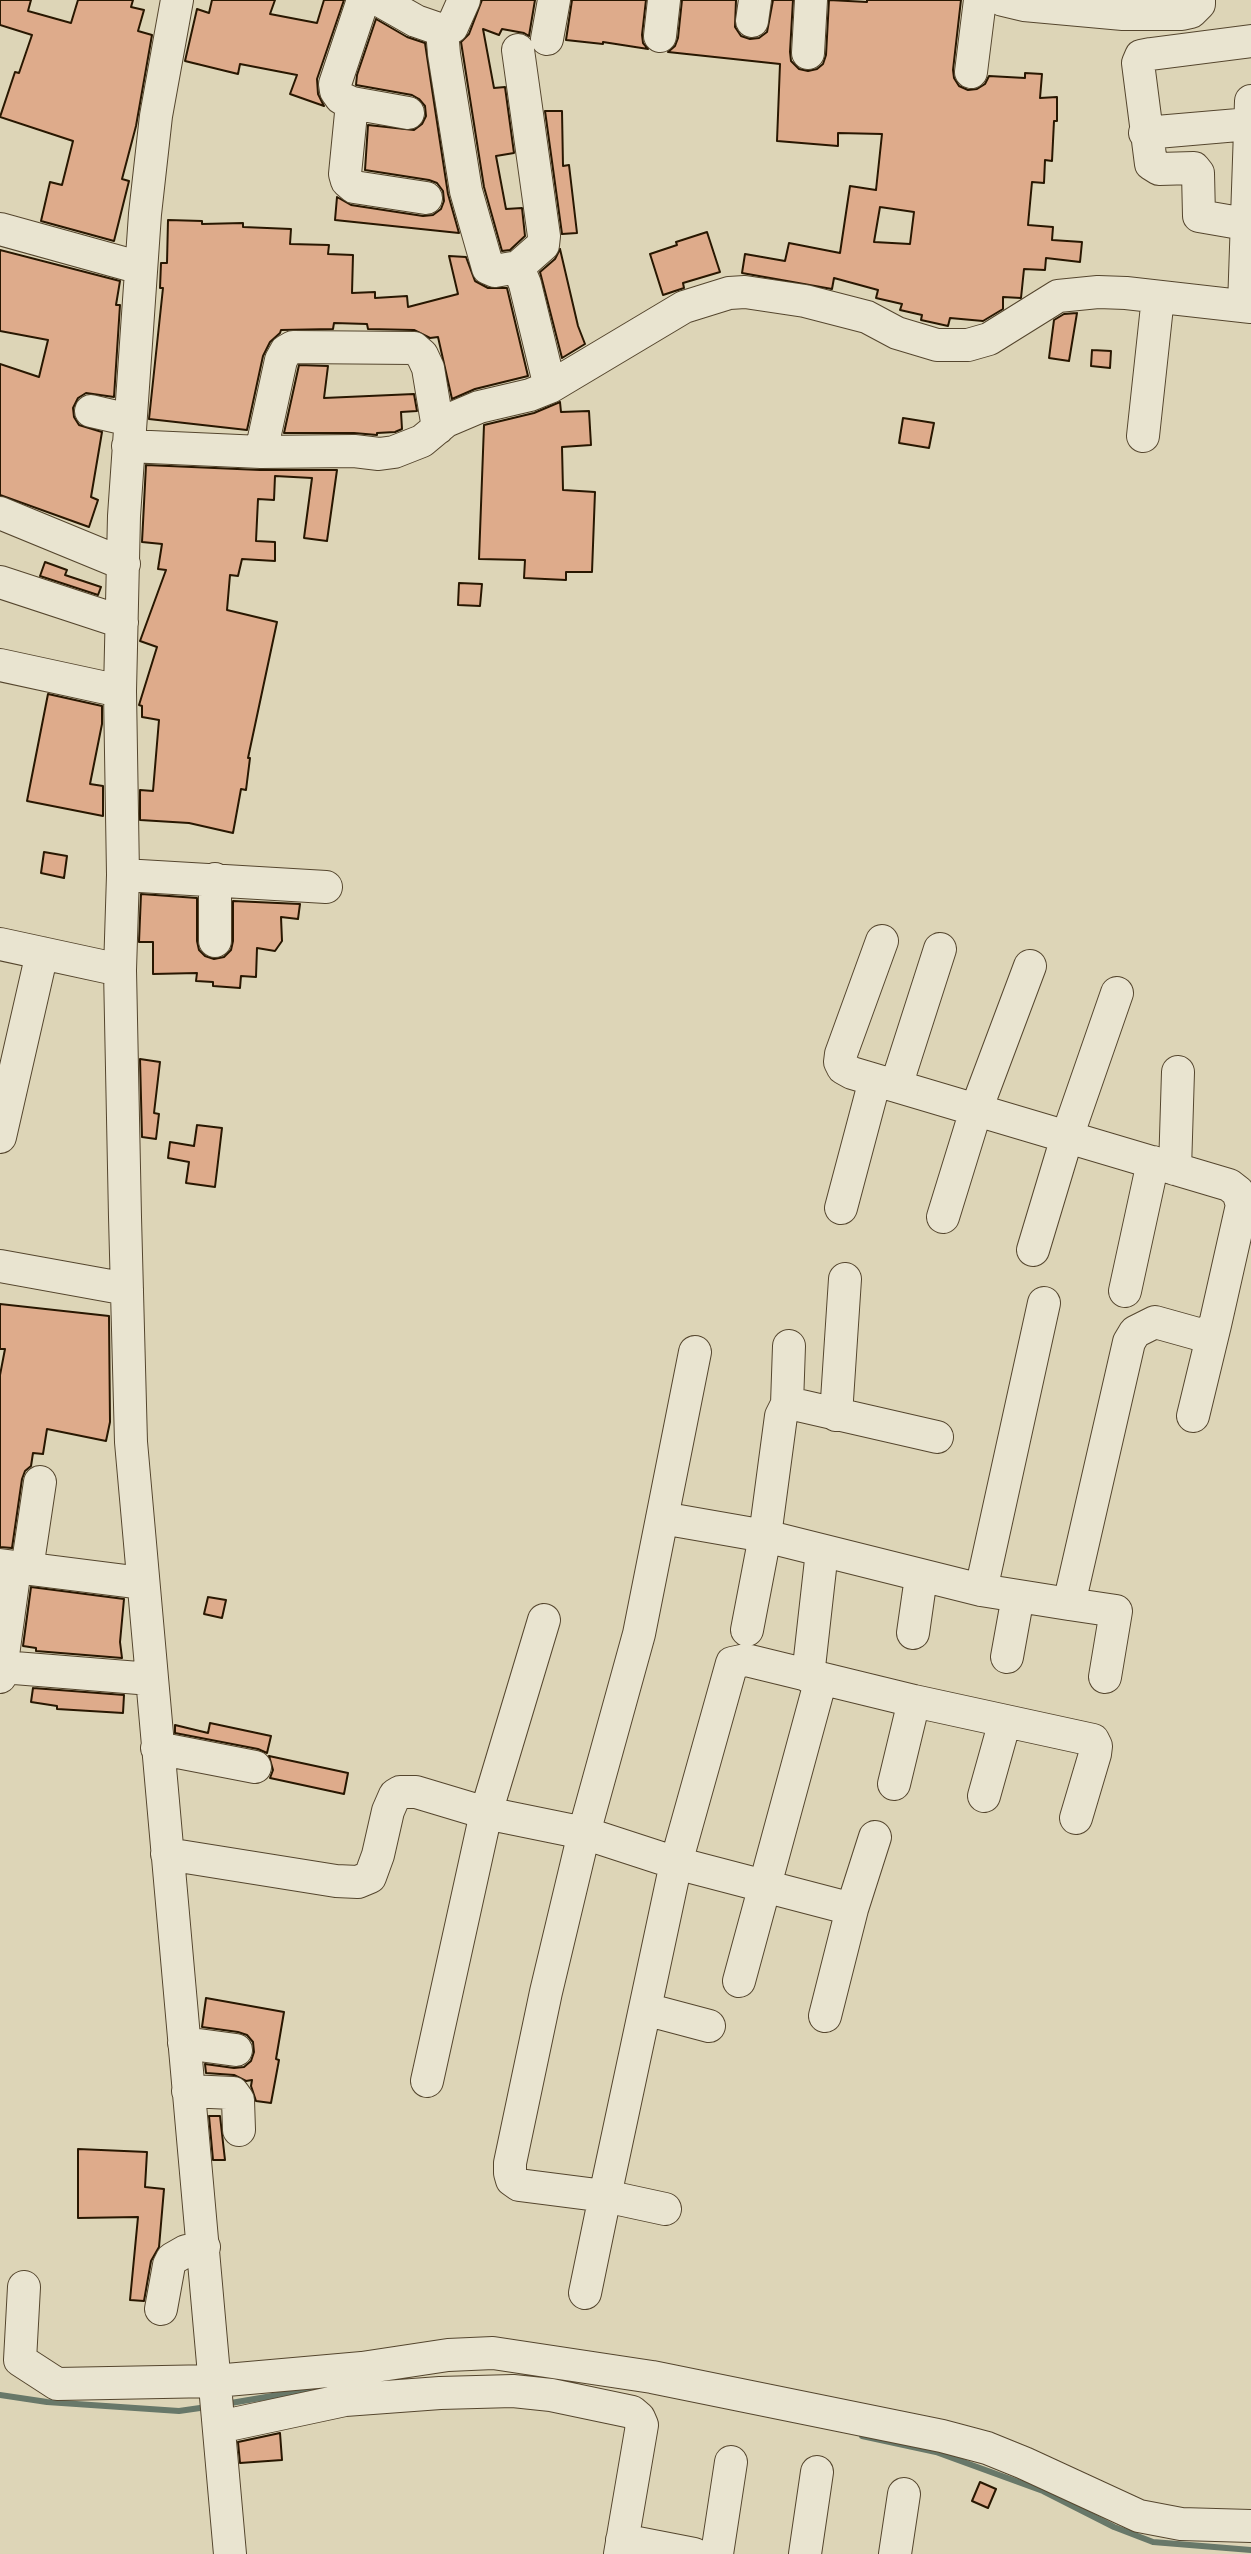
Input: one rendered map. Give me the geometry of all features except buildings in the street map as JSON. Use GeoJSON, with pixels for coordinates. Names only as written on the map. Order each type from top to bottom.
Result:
{"type":"FeatureCollection","features":[{"type":"Feature","properties":{"kind":"street"},"geometry":{"type":"LineString","coordinates":[[177,0],[156,116],[129,433],[120,691],[123,876],[120,970],[131,1443],[230,2554]]}},
{"type":"Feature","properties":{"kind":"street"},"geometry":{"type":"LineString","coordinates":[[363,0],[335,84],[341,98],[352,103],[408,113]]}},
{"type":"Feature","properties":{"kind":"street"},"geometry":{"type":"LineString","coordinates":[[379,0],[416,21],[442,30],[452,27],[464,0]]}},
{"type":"Feature","properties":{"kind":"street"},"geometry":{"type":"LineString","coordinates":[[442,30],[466,191],[488,268],[495,271],[519,267],[543,245],[533,44],[554,0]]}},
{"type":"Feature","properties":{"kind":"street"},"geometry":{"type":"LineString","coordinates":[[660,36],[664,0]]}},
{"type":"Feature","properties":{"kind":"street"},"geometry":{"type":"LineString","coordinates":[[807,53],[811,0]]}},
{"type":"Feature","properties":{"kind":"street"},"geometry":{"type":"LineString","coordinates":[[971,72],[980,0]]}},
{"type":"Feature","properties":{"kind":"street"},"geometry":{"type":"LineString","coordinates":[[1003,0],[1024,5],[1123,7],[1182,14],[1191,12],[1199,4],[1199,0]]}},
{"type":"Feature","properties":{"kind":"street"},"geometry":{"type":"LineString","coordinates":[[1249,225],[1199,216],[1198,173],[1194,168],[1159,169],[1150,164],[1138,63],[1141,56],[1251,40]]}},
{"type":"Feature","properties":{"kind":"street"},"geometry":{"type":"LineString","coordinates":[[91,411],[129,433],[261,452],[354,451],[379,454],[394,452],[422,441],[446,421],[479,407],[530,395],[550,387],[684,307],[729,293],[745,292],[805,301],[867,317],[897,333],[937,345],[968,345],[989,339],[1058,296],[1098,292],[1247,307],[1251,101]]}},
{"type":"Feature","properties":{"kind":"street"},"geometry":{"type":"LineString","coordinates":[[352,103],[345,174],[347,181],[354,187],[426,198]]}},
{"type":"Feature","properties":{"kind":"street"},"geometry":{"type":"LineString","coordinates":[[1145,133],[1250,124]]}},
{"type":"Feature","properties":{"kind":"street"},"geometry":{"type":"LineString","coordinates":[[0,229],[141,268]]}},
{"type":"Feature","properties":{"kind":"street"},"geometry":{"type":"LineString","coordinates":[[519,267],[550,387]]}},
{"type":"Feature","properties":{"kind":"street"},"geometry":{"type":"LineString","coordinates":[[1143,436],[1158,297]]}},
{"type":"Feature","properties":{"kind":"street"},"geometry":{"type":"LineString","coordinates":[[261,452],[281,360],[286,351],[293,347],[414,348],[422,355],[428,368],[438,428]]}},
{"type":"Feature","properties":{"kind":"street"},"geometry":{"type":"LineString","coordinates":[[0,513],[124,564]]}},
{"type":"Feature","properties":{"kind":"street"},"geometry":{"type":"LineString","coordinates":[[0,582],[122,622]]}},
{"type":"Feature","properties":{"kind":"street"},"geometry":{"type":"LineString","coordinates":[[0,665],[120,691]]}},
{"type":"Feature","properties":{"kind":"street"},"geometry":{"type":"LineString","coordinates":[[123,876],[326,887]]}},
{"type":"Feature","properties":{"kind":"street"},"geometry":{"type":"LineString","coordinates":[[215,879],[215,941]]}},
{"type":"Feature","properties":{"kind":"street"},"geometry":{"type":"LineString","coordinates":[[882,941],[841,1054],[843,1068],[885,1083],[1230,1185],[1238,1192],[1242,1205],[1239,1275],[1215,1325],[1193,1416]]}},
{"type":"Feature","properties":{"kind":"street"},"geometry":{"type":"LineString","coordinates":[[0,944],[120,970]]}},
{"type":"Feature","properties":{"kind":"street"},"geometry":{"type":"LineString","coordinates":[[841,1208],[885,1083],[940,949]]}},
{"type":"Feature","properties":{"kind":"street"},"geometry":{"type":"LineString","coordinates":[[0,1137],[42,953]]}},
{"type":"Feature","properties":{"kind":"street"},"geometry":{"type":"LineString","coordinates":[[943,1217],[976,1110],[1030,966]]}},
{"type":"Feature","properties":{"kind":"street"},"geometry":{"type":"LineString","coordinates":[[1033,1250],[1067,1137],[1117,993]]}},
{"type":"Feature","properties":{"kind":"street"},"geometry":{"type":"LineString","coordinates":[[1125,1291],[1164,1166],[1178,1072]]}},
{"type":"Feature","properties":{"kind":"street"},"geometry":{"type":"LineString","coordinates":[[0,1266],[127,1289]]}},
{"type":"Feature","properties":{"kind":"street"},"geometry":{"type":"LineString","coordinates":[[836,1415],[845,1279]]}},
{"type":"Feature","properties":{"kind":"street"},"geometry":{"type":"LineString","coordinates":[[981,1590],[1044,1303]]}},
{"type":"Feature","properties":{"kind":"street"},"geometry":{"type":"LineString","coordinates":[[1069,1604],[1129,1342],[1135,1332],[1155,1322],[1198,1334],[1206,1334],[1215,1325]]}},
{"type":"Feature","properties":{"kind":"street"},"geometry":{"type":"LineString","coordinates":[[747,1630],[765,1536],[781,1416],[787,1404],[789,1346]]}},
{"type":"Feature","properties":{"kind":"street"},"geometry":{"type":"LineString","coordinates":[[665,2209],[605,2196],[519,2185],[512,2180],[510,2163],[546,1992],[584,1833],[639,1633],[695,1352]]}},
{"type":"Feature","properties":{"kind":"street"},"geometry":{"type":"LineString","coordinates":[[787,1404],[937,1437]]}},
{"type":"Feature","properties":{"kind":"street"},"geometry":{"type":"LineString","coordinates":[[40,1482],[14,1567],[1,1672],[151,1679]]}},
{"type":"Feature","properties":{"kind":"street"},"geometry":{"type":"LineString","coordinates":[[662,1518],[765,1536],[920,1577],[981,1590],[1116,1611],[1105,1677]]}},
{"type":"Feature","properties":{"kind":"street"},"geometry":{"type":"LineString","coordinates":[[739,1981],[765,1886],[814,1678],[822,1550]]}},
{"type":"Feature","properties":{"kind":"street"},"geometry":{"type":"LineString","coordinates":[[14,1567],[142,1583]]}},
{"type":"Feature","properties":{"kind":"street"},"geometry":{"type":"LineString","coordinates":[[913,1633],[920,1577]]}},
{"type":"Feature","properties":{"kind":"street"},"geometry":{"type":"LineString","coordinates":[[1007,1657],[1018,1596]]}},
{"type":"Feature","properties":{"kind":"street"},"geometry":{"type":"LineString","coordinates":[[427,2081],[486,1813],[544,1620]]}},
{"type":"Feature","properties":{"kind":"street"},"geometry":{"type":"LineString","coordinates":[[585,2293],[676,1863],[732,1663],[746,1660],[1093,1741],[1096,1746],[1095,1754],[1076,1818]]}},
{"type":"Feature","properties":{"kind":"street"},"geometry":{"type":"LineString","coordinates":[[894,1784],[914,1701]]}},
{"type":"Feature","properties":{"kind":"street"},"geometry":{"type":"LineString","coordinates":[[984,1796],[1004,1721]]}},
{"type":"Feature","properties":{"kind":"street"},"geometry":{"type":"LineString","coordinates":[[157,1748],[255,1767]]}},
{"type":"Feature","properties":{"kind":"street"},"geometry":{"type":"LineString","coordinates":[[167,1854],[336,1881],[358,1882],[370,1877],[395,1795],[400,1792],[416,1792],[486,1813],[584,1833],[676,1863],[852,1909]]}},
{"type":"Feature","properties":{"kind":"street"},"geometry":{"type":"LineString","coordinates":[[825,2016],[852,1909],[874,1837]]}},
{"type":"Feature","properties":{"kind":"street"},"geometry":{"type":"LineString","coordinates":[[645,2009],[709,2026]]}},
{"type":"Feature","properties":{"kind":"street"},"geometry":{"type":"LineString","coordinates":[[184,2043],[236,2050]]}},
{"type":"Feature","properties":{"kind":"street"},"geometry":{"type":"LineString","coordinates":[[188,2091],[233,2092],[239,2100],[239,2130]]}},
{"type":"Feature","properties":{"kind":"street"},"geometry":{"type":"LineString","coordinates":[[161,2309],[172,2259],[186,2251],[204,2247]]}},
{"type":"Feature","properties":{"kind":"street"},"geometry":{"type":"LineString","coordinates":[[24,2287],[19,2353],[12,2362],[57,2384],[217,2405],[513,2391],[551,2395],[632,2412],[642,2425],[621,2547],[694,2554]]}},
{"type":"Feature","properties":{"kind":"street"},"geometry":{"type":"LineString","coordinates":[[217,2405],[362,2368],[448,2355],[493,2353],[653,2377],[942,2436],[987,2448],[1024,2463],[1139,2516],[1181,2524],[1251,2526]]}},
{"type":"Feature","properties":{"kind":"street"},"geometry":{"type":"LineString","coordinates":[[717,2554],[731,2462]]}},
{"type":"Feature","properties":{"kind":"street"},"geometry":{"type":"LineString","coordinates":[[805,2554],[817,2472]]}},
{"type":"Feature","properties":{"kind":"street"},"geometry":{"type":"LineString","coordinates":[[895,2554],[904,2494]]}},
{"type":"Feature","properties":{"kind":"waterway"},"geometry":{"type":"LineString","coordinates":[[225,2404],[331,2386]]}},
{"type":"Feature","properties":{"kind":"waterway"},"geometry":{"type":"LineString","coordinates":[[0,2395],[47,2402],[179,2411],[207,2407]]}},
{"type":"Feature","properties":{"kind":"waterway"},"geometry":{"type":"LineString","coordinates":[[862,2436],[936,2452],[1043,2491],[1114,2527],[1153,2542],[1251,2550]]}}]}
